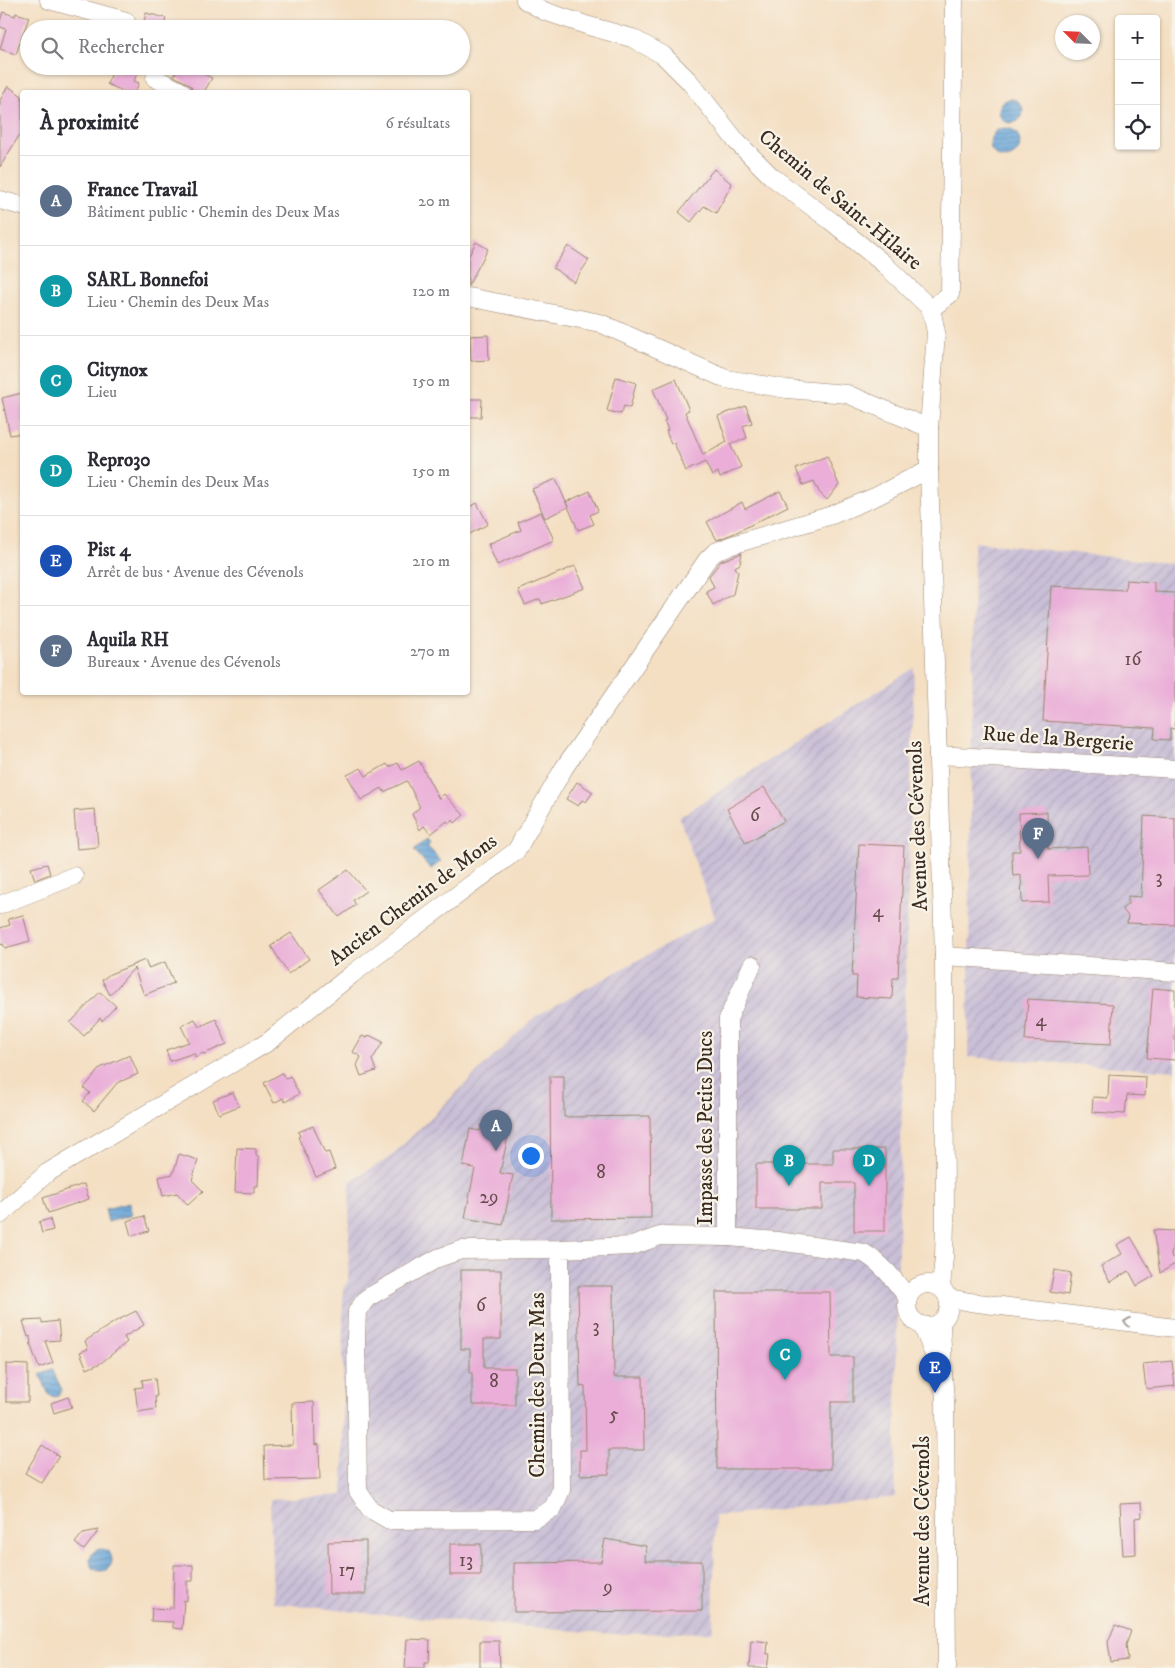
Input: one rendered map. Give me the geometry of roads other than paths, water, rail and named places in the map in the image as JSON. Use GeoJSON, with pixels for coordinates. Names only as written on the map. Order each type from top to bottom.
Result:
{"type":"FeatureCollection","features":[{"type":"Feature","properties":{"kind":"street"},"geometry":{"type":"LineString","coordinates":[[49,0],[122,20]]}},
{"type":"Feature","properties":{"kind":"street","name":"Chemin de Saint-Hilaire"},"geometry":{"type":"LineString","coordinates":[[525,0],[544,11],[632,38],[663,55],[690,82],[737,142],[771,176],[884,264],[931,309]]}},
{"type":"Feature","properties":{"kind":"street"},"geometry":{"type":"LineString","coordinates":[[470,297],[600,323],[726,379],[787,389],[847,394],[929,428],[936,332],[931,309],[950,294],[954,0]]}},
{"type":"Feature","properties":{"kind":"street"},"geometry":{"type":"LineString","coordinates":[[152,79],[177,90]]}},
{"type":"Feature","properties":{"kind":"street"},"geometry":{"type":"LineString","coordinates":[[0,200],[20,205]]}},
{"type":"Feature","properties":{"kind":"street","name":"Avenue des Cévenols"},"geometry":{"type":"LineString","coordinates":[[929,428],[944,956],[945,1292]]}},
{"type":"Feature","properties":{"kind":"street","name":"Ancien Chemin de Mons"},"geometry":{"type":"LineString","coordinates":[[0,1215],[47,1172],[268,1042],[351,975],[516,851],[564,768],[706,560],[715,552],[732,544],[832,515],[877,496],[929,469]]}},
{"type":"Feature","properties":{"kind":"street","name":"Rue de la Bergerie"},"geometry":{"type":"LineString","coordinates":[[938,754],[1175,769]]}},
{"type":"Feature","properties":{"kind":"street"},"geometry":{"type":"LineString","coordinates":[[0,905],[74,876]]}},
{"type":"Feature","properties":{"kind":"street"},"geometry":{"type":"LineString","coordinates":[[944,956],[1175,972]]}},
{"type":"Feature","properties":{"kind":"street","name":"Impasse des Petits Ducs"},"geometry":{"type":"LineString","coordinates":[[728,1237],[728,1019],[752,965]]}},
{"type":"Feature","properties":{"kind":"street","name":"Avenue des Cévenols"},"geometry":{"type":"LineString","coordinates":[[915,1290],[935,1254],[945,1222]]}},
{"type":"Feature","properties":{"kind":"street","name":"Chemin des Deux Mas"},"geometry":{"type":"LineString","coordinates":[[560,1249],[560,1490],[553,1508],[535,1519],[486,1520],[389,1520],[370,1509],[358,1491],[357,1311],[367,1298],[438,1258],[462,1250],[632,1246],[660,1236],[728,1237],[777,1241],[864,1253],[915,1290]]}},
{"type":"Feature","properties":{"kind":"street"},"geometry":{"type":"LineString","coordinates":[[945,1292],[950,1304],[949,1311],[941,1322],[922,1326],[911,1318],[908,1312],[915,1290],[929,1283],[970,1302],[1175,1328]]}},
{"type":"Feature","properties":{"kind":"street","name":"Avenue des Cévenols"},"geometry":{"type":"LineString","coordinates":[[941,1322],[946,1400],[946,1668]]}},
{"type":"Feature","properties":{"kind":"street","name":"Avenue des Cévenols"},"geometry":{"type":"LineString","coordinates":[[922,1326],[943,1374]]}},
{"type":"Feature","properties":{"kind":"water"},"geometry":{"type":"Polygon","coordinates":[[[1011,99],[1019,103],[1023,111],[1019,119],[1011,123],[1003,119],[999,111],[1003,103],[1011,99]]]}},
{"type":"Feature","properties":{"kind":"water"},"geometry":{"type":"Polygon","coordinates":[[[1005,128],[1016,132],[1020,143],[1016,154],[1005,158],[994,154],[990,143],[994,132],[1005,128]]]}},
{"type":"Feature","properties":{"kind":"water"},"geometry":{"type":"Polygon","coordinates":[[[427,839],[430,843],[427,846],[441,861],[431,869],[414,850],[427,839]]]}},
{"type":"Feature","properties":{"kind":"water"},"geometry":{"type":"Polygon","coordinates":[[[129,1203],[132,1215],[108,1222],[105,1209],[129,1203]]]}},
{"type":"Feature","properties":{"kind":"water"},"geometry":{"type":"Polygon","coordinates":[[[52,1369],[62,1390],[56,1397],[49,1395],[40,1374],[52,1369]]]}},
{"type":"Feature","properties":{"kind":"water"},"geometry":{"type":"Polygon","coordinates":[[[97,1549],[105,1549],[112,1556],[112,1564],[105,1571],[97,1571],[90,1564],[90,1556],[97,1549]]]}},
{"type":"Feature","properties":{"kind":"place","name":"Aquila RH"},"geometry":{"type":"Point","coordinates":[1038,859]}},
{"type":"Feature","properties":{"kind":"place","name":"France Travail"},"geometry":{"type":"Point","coordinates":[496,1151]}},
{"type":"Feature","properties":{"kind":"place","name":"SARL Bonnefoi"},"geometry":{"type":"Point","coordinates":[789,1186]}},
{"type":"Feature","properties":{"kind":"place","name":"Repro30"},"geometry":{"type":"Point","coordinates":[869,1186]}},
{"type":"Feature","properties":{"kind":"place","name":"Citynox"},"geometry":{"type":"Point","coordinates":[785,1380]}},
{"type":"Feature","properties":{"kind":"place","name":"Pist 4"},"geometry":{"type":"Point","coordinates":[935,1393]}}]}
